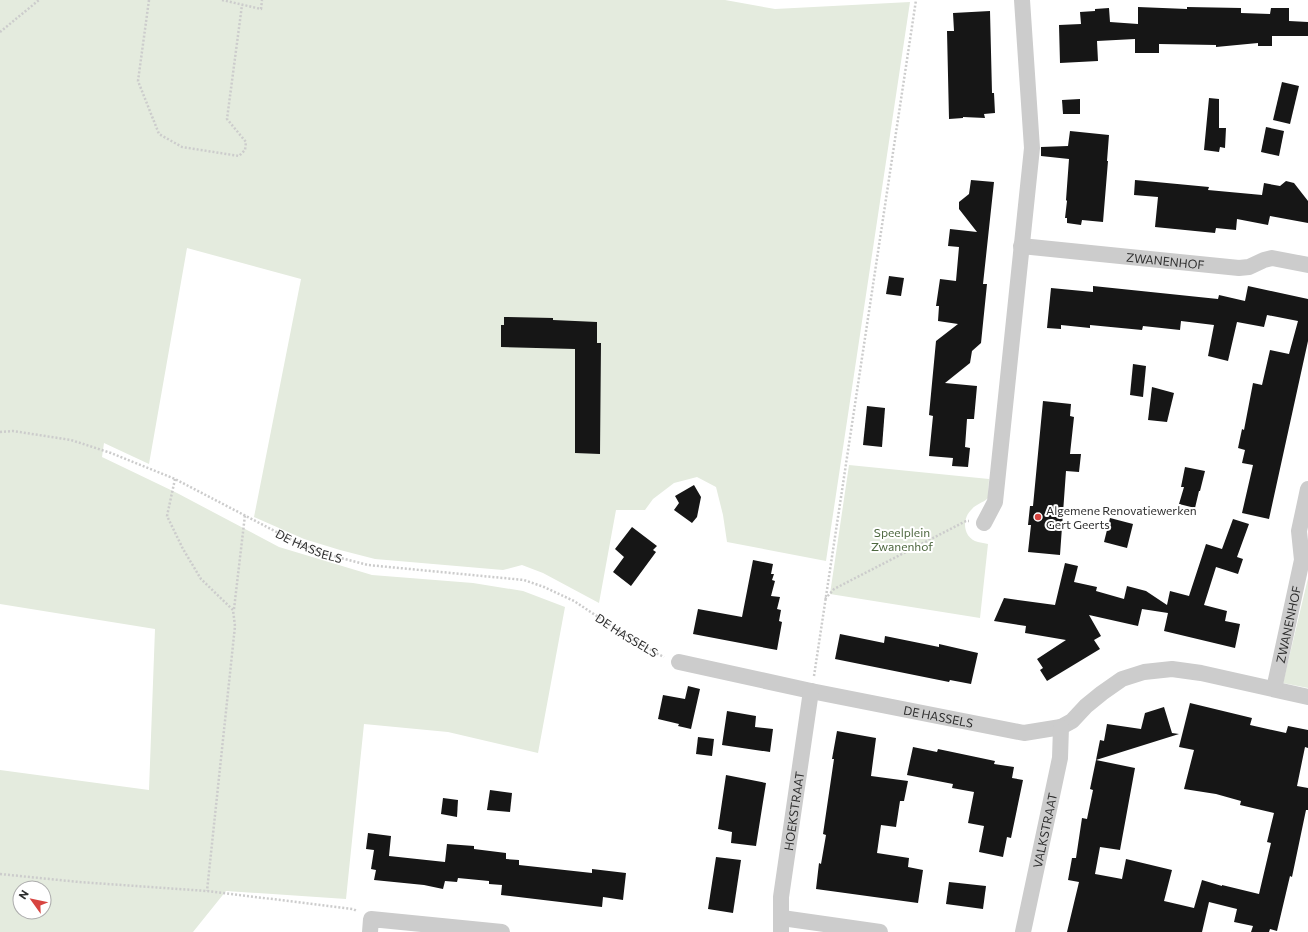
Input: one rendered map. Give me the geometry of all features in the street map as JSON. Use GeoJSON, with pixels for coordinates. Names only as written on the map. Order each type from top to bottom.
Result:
{"type":"FeatureCollection","features":[{"type":"Feature","properties":{"kind":"street"},"geometry":{"type":"LineString","coordinates":[[984,523],[995,502],[1032,148],[1022,0]]}},
{"type":"Feature","properties":{"kind":"street","name":"ZWANENHOF"},"geometry":{"type":"LineString","coordinates":[[1021,246],[1239,268],[1249,267],[1272,258],[1308,265]]}},
{"type":"Feature","properties":{"kind":"street","name":"ZWANENHOF"},"geometry":{"type":"LineString","coordinates":[[1274,689],[1302,560],[1299,531],[1308,489]]}},
{"type":"Feature","properties":{"kind":"street","name":"DE HASSELS"},"geometry":{"type":"LineString","coordinates":[[680,662],[811,691],[1024,733],[1061,727],[1072,721],[1086,706],[1122,679],[1144,672],[1172,669],[1202,673],[1308,697]]}},
{"type":"Feature","properties":{"kind":"street","name":"HOEKSTRAAT"},"geometry":{"type":"LineString","coordinates":[[781,925],[781,897],[811,691]]}},
{"type":"Feature","properties":{"kind":"street","name":"VALKSTRAAT"},"geometry":{"type":"LineString","coordinates":[[1023,932],[1060,758],[1061,727]]}},
{"type":"Feature","properties":{"kind":"street"},"geometry":{"type":"LineString","coordinates":[[370,932],[371,919],[502,932]]}},
{"type":"Feature","properties":{"kind":"street"},"geometry":{"type":"LineString","coordinates":[[781,925],[880,932]]}},
{"type":"Feature","properties":{"kind":"path"},"geometry":{"type":"LineString","coordinates":[[0,32],[39,0]]}},
{"type":"Feature","properties":{"kind":"path"},"geometry":{"type":"LineString","coordinates":[[149,0],[138,81],[159,134],[182,147],[239,156],[245,150],[246,142],[227,119],[242,5]]}},
{"type":"Feature","properties":{"kind":"path"},"geometry":{"type":"LineString","coordinates":[[222,0],[261,9],[262,0]]}},
{"type":"Feature","properties":{"kind":"path"},"geometry":{"type":"LineString","coordinates":[[811,691],[916,0]]}},
{"type":"Feature","properties":{"kind":"path","name":"DE HASSELS"},"geometry":{"type":"LineString","coordinates":[[0,432],[13,431],[70,440],[111,453],[175,479],[290,539],[325,554],[368,565],[524,580],[574,600],[624,634],[658,654],[680,662]]}},
{"type":"Feature","properties":{"kind":"path"},"geometry":{"type":"LineString","coordinates":[[175,479],[167,516],[183,549],[201,579],[234,610]]}},
{"type":"Feature","properties":{"kind":"path"},"geometry":{"type":"LineString","coordinates":[[208,891],[235,626],[234,610],[245,515]]}},
{"type":"Feature","properties":{"kind":"path"},"geometry":{"type":"LineString","coordinates":[[825,600],[834,589],[966,521],[984,523]]}},
{"type":"Feature","properties":{"kind":"path"},"geometry":{"type":"LineString","coordinates":[[0,874],[79,882],[208,891],[338,907]]}},
{"type":"Feature","properties":{"kind":"green space"},"geometry":{"type":"Polygon","coordinates":[[[0,0],[725,0],[775,9],[910,2],[826,561],[727,542],[723,515],[716,487],[697,477],[674,483],[653,499],[645,510],[616,510],[599,603],[543,573],[522,565],[503,570],[375,559],[304,539],[254,517],[301,279],[187,248],[149,464],[104,443],[102,457],[177,493],[279,547],[372,575],[473,583],[523,591],[565,607],[538,753],[448,732],[364,724],[346,899],[226,891],[193,932],[0,932],[0,770],[149,790],[155,629],[0,604],[0,0]]]}},
{"type":"Feature","properties":{"kind":"green space","name":"Speelplein Zwanenhof"},"geometry":{"type":"Polygon","coordinates":[[[849,465],[989,479],[988,498],[975,506],[968,513],[965,523],[965,528],[969,537],[978,542],[988,544],[980,618],[830,594],[849,465]]]}},
{"type":"Feature","properties":{"kind":"green space"},"geometry":{"type":"Polygon","coordinates":[[[1308,578],[1308,688],[1283,683],[1308,578]]]}},
{"type":"Feature","properties":{"kind":"building"},"geometry":{"type":"Polygon","coordinates":[[[1138,7],[1187,9],[1187,7],[1241,8],[1241,13],[1270,14],[1271,8],[1289,8],[1289,21],[1308,22],[1308,36],[1272,36],[1272,46],[1258,46],[1258,43],[1216,47],[1216,45],[1159,44],[1159,53],[1135,53],[1135,39],[1097,41],[1098,61],[1060,63],[1059,25],[1081,24],[1080,12],[1109,8],[1110,22],[1138,24],[1138,7]]]}},
{"type":"Feature","properties":{"kind":"building"},"geometry":{"type":"Polygon","coordinates":[[[990,11],[992,93],[994,93],[995,113],[984,114],[985,118],[963,117],[949,119],[947,31],[954,31],[953,13],[990,11]]]}},
{"type":"Feature","properties":{"kind":"building"},"geometry":{"type":"Polygon","coordinates":[[[1282,82],[1299,86],[1290,124],[1273,120],[1282,82]]]}},
{"type":"Feature","properties":{"kind":"building"},"geometry":{"type":"Polygon","coordinates":[[[1209,98],[1219,99],[1219,128],[1226,128],[1225,148],[1220,147],[1219,152],[1204,150],[1209,98]]]}},
{"type":"Feature","properties":{"kind":"building"},"geometry":{"type":"Polygon","coordinates":[[[1080,99],[1080,114],[1063,114],[1062,100],[1080,99]]]}},
{"type":"Feature","properties":{"kind":"building"},"geometry":{"type":"Polygon","coordinates":[[[1266,127],[1284,131],[1279,156],[1261,152],[1266,127]]]}},
{"type":"Feature","properties":{"kind":"building"},"geometry":{"type":"Polygon","coordinates":[[[1070,131],[1109,135],[1103,222],[1082,220],[1081,225],[1067,223],[1067,218],[1065,218],[1069,159],[1041,156],[1041,147],[1068,146],[1070,131]]]}},
{"type":"Feature","properties":{"kind":"building"},"geometry":{"type":"Polygon","coordinates":[[[971,180],[994,182],[983,284],[987,284],[981,343],[972,351],[970,363],[945,383],[977,386],[974,419],[967,419],[965,447],[970,448],[968,467],[952,466],[953,458],[929,456],[933,416],[929,415],[936,341],[958,324],[938,321],[939,306],[936,306],[940,279],[956,281],[959,247],[948,246],[950,229],[977,232],[959,209],[959,202],[969,194],[971,180]]]}},
{"type":"Feature","properties":{"kind":"building"},"geometry":{"type":"Polygon","coordinates":[[[1135,180],[1209,187],[1208,190],[1262,195],[1264,183],[1280,186],[1286,181],[1294,183],[1308,201],[1308,223],[1270,216],[1268,225],[1237,219],[1236,230],[1216,228],[1215,233],[1155,227],[1158,197],[1134,195],[1135,180]]]}},
{"type":"Feature","properties":{"kind":"building"},"geometry":{"type":"Polygon","coordinates":[[[889,276],[904,278],[901,296],[886,294],[889,276]]]}},
{"type":"Feature","properties":{"kind":"building"},"geometry":{"type":"Polygon","coordinates":[[[1093,286],[1218,299],[1219,295],[1245,301],[1248,286],[1308,299],[1308,341],[1269,519],[1242,513],[1253,465],[1242,463],[1245,450],[1238,448],[1242,429],[1244,430],[1253,383],[1262,385],[1270,350],[1289,354],[1298,321],[1267,315],[1264,327],[1237,322],[1228,361],[1208,356],[1214,325],[1181,321],[1180,330],[1143,326],[1142,330],[1090,325],[1090,328],[1061,325],[1061,329],[1047,328],[1051,288],[1093,292],[1093,286]]]}},
{"type":"Feature","properties":{"kind":"building"},"geometry":{"type":"Polygon","coordinates":[[[504,317],[553,318],[553,320],[597,322],[597,343],[601,343],[600,454],[575,453],[575,349],[501,347],[501,325],[504,325],[504,317]]]}},
{"type":"Feature","properties":{"kind":"building"},"geometry":{"type":"Polygon","coordinates":[[[1133,364],[1146,366],[1143,397],[1130,395],[1133,364]]]}},
{"type":"Feature","properties":{"kind":"building"},"geometry":{"type":"Polygon","coordinates":[[[1152,387],[1174,393],[1167,422],[1148,420],[1152,387]]]}},
{"type":"Feature","properties":{"kind":"building"},"geometry":{"type":"Polygon","coordinates":[[[1043,401],[1071,404],[1070,416],[1074,417],[1070,454],[1081,454],[1079,472],[1066,471],[1060,555],[1028,552],[1031,525],[1028,525],[1030,506],[1033,506],[1043,401]]]}},
{"type":"Feature","properties":{"kind":"building"},"geometry":{"type":"Polygon","coordinates":[[[867,406],[885,408],[882,447],[863,445],[867,406]]]}},
{"type":"Feature","properties":{"kind":"building"},"geometry":{"type":"Polygon","coordinates":[[[1185,467],[1205,471],[1195,508],[1179,504],[1184,487],[1181,487],[1185,467]]]}},
{"type":"Feature","properties":{"kind":"building"},"geometry":{"type":"Polygon","coordinates":[[[694,485],[701,497],[697,517],[692,523],[674,510],[679,503],[675,496],[694,485]]]}},
{"type":"Feature","properties":{"kind":"building"},"geometry":{"type":"Polygon","coordinates":[[[1110,518],[1133,524],[1127,548],[1104,542],[1110,518]]]}},
{"type":"Feature","properties":{"kind":"building"},"geometry":{"type":"Polygon","coordinates":[[[1233,519],[1249,524],[1237,557],[1243,559],[1238,574],[1216,567],[1204,605],[1227,611],[1225,621],[1240,624],[1235,648],[1164,631],[1168,613],[1142,609],[1138,626],[1089,615],[1101,636],[1094,640],[1100,649],[1047,681],[1040,670],[1043,668],[1037,659],[1066,640],[1025,633],[1026,626],[994,621],[1004,598],[1055,605],[1065,563],[1078,566],[1074,582],[1097,587],[1096,591],[1124,599],[1127,586],[1146,591],[1167,605],[1170,591],[1189,596],[1206,544],[1222,549],[1233,519]]]}},
{"type":"Feature","properties":{"kind":"building"},"geometry":{"type":"Polygon","coordinates":[[[632,527],[657,546],[653,550],[656,552],[631,586],[613,572],[624,557],[615,549],[632,527]]]}},
{"type":"Feature","properties":{"kind":"building"},"geometry":{"type":"Polygon","coordinates":[[[753,560],[773,564],[771,574],[774,574],[772,580],[775,581],[771,596],[780,597],[777,609],[781,610],[779,621],[782,622],[777,650],[693,634],[698,609],[742,617],[753,560]]]}},
{"type":"Feature","properties":{"kind":"building"},"geometry":{"type":"Polygon","coordinates":[[[840,634],[884,643],[885,636],[939,647],[939,644],[978,653],[971,684],[950,680],[949,682],[835,659],[840,634]]]}},
{"type":"Feature","properties":{"kind":"building"},"geometry":{"type":"Polygon","coordinates":[[[688,686],[700,689],[691,729],[678,726],[679,724],[658,719],[663,695],[685,699],[688,686]]]}},
{"type":"Feature","properties":{"kind":"building"},"geometry":{"type":"Polygon","coordinates":[[[1190,703],[1252,718],[1250,725],[1286,733],[1288,726],[1308,730],[1308,748],[1305,747],[1297,786],[1308,788],[1308,810],[1306,810],[1292,877],[1290,876],[1277,931],[1270,929],[1269,932],[1251,932],[1253,926],[1234,922],[1237,909],[1209,902],[1202,932],[1067,932],[1079,882],[1068,880],[1072,858],[1076,858],[1082,818],[1087,819],[1093,790],[1090,789],[1096,760],[1135,768],[1120,850],[1100,847],[1095,874],[1122,879],[1126,859],[1172,870],[1164,901],[1194,908],[1202,880],[1259,894],[1271,843],[1267,842],[1274,813],[1240,805],[1241,801],[1216,794],[1184,789],[1194,750],[1179,747],[1190,703]]]}},
{"type":"Feature","properties":{"kind":"building"},"geometry":{"type":"Polygon","coordinates":[[[1164,707],[1172,733],[1179,734],[1096,760],[1100,740],[1104,741],[1107,724],[1141,729],[1145,713],[1164,707]]]}},
{"type":"Feature","properties":{"kind":"building"},"geometry":{"type":"Polygon","coordinates":[[[727,711],[756,716],[755,727],[773,729],[770,752],[722,745],[727,711]]]}},
{"type":"Feature","properties":{"kind":"building"},"geometry":{"type":"Polygon","coordinates":[[[837,731],[876,738],[871,776],[908,781],[904,801],[900,801],[896,827],[881,825],[877,853],[909,858],[908,867],[923,870],[918,903],[816,889],[819,863],[821,864],[826,835],[823,834],[837,731]]]}},
{"type":"Feature","properties":{"kind":"building"},"geometry":{"type":"Polygon","coordinates":[[[698,737],[714,739],[712,756],[696,754],[698,737]]]}},
{"type":"Feature","properties":{"kind":"building"},"geometry":{"type":"Polygon","coordinates":[[[913,747],[937,752],[938,749],[995,761],[994,764],[1014,767],[1012,778],[1023,780],[1011,838],[1007,837],[1003,857],[979,852],[984,826],[968,823],[974,792],[952,788],[953,784],[907,775],[913,747]]]}},
{"type":"Feature","properties":{"kind":"building"},"geometry":{"type":"Polygon","coordinates":[[[726,775],[766,783],[756,846],[731,843],[732,832],[718,829],[726,775]]]}},
{"type":"Feature","properties":{"kind":"building"},"geometry":{"type":"Polygon","coordinates":[[[490,790],[512,793],[510,812],[487,810],[490,790]]]}},
{"type":"Feature","properties":{"kind":"building"},"geometry":{"type":"Polygon","coordinates":[[[443,798],[458,800],[457,817],[441,814],[443,798]]]}},
{"type":"Feature","properties":{"kind":"building"},"geometry":{"type":"Polygon","coordinates":[[[368,833],[391,836],[389,856],[445,862],[447,844],[474,846],[474,849],[506,853],[506,859],[519,860],[519,865],[592,873],[592,869],[626,873],[623,900],[603,897],[602,907],[501,895],[502,885],[489,884],[489,881],[458,878],[457,882],[445,881],[443,889],[424,885],[374,880],[376,870],[371,869],[374,850],[366,849],[368,833]]]}},
{"type":"Feature","properties":{"kind":"building"},"geometry":{"type":"Polygon","coordinates":[[[716,857],[741,860],[733,913],[708,909],[716,857]]]}},
{"type":"Feature","properties":{"kind":"building"},"geometry":{"type":"Polygon","coordinates":[[[949,882],[986,886],[983,909],[946,904],[949,882]]]}},
{"type":"Feature","properties":{"kind":"place","name":"Algemene Renovatiewerken Gert Geerts"},"geometry":{"type":"Point","coordinates":[1038,517]}}]}
